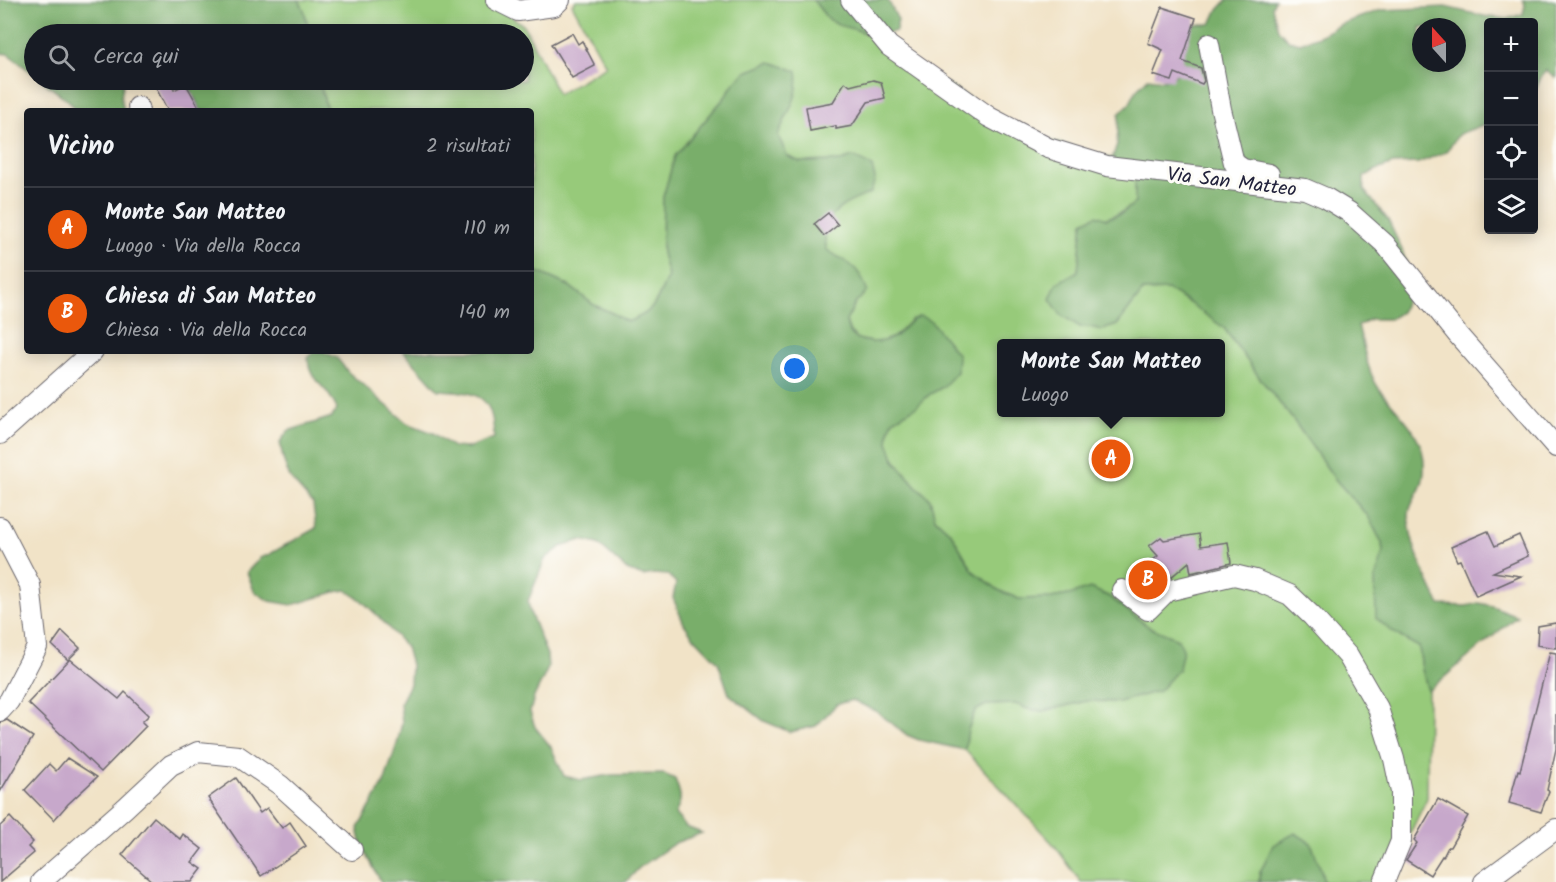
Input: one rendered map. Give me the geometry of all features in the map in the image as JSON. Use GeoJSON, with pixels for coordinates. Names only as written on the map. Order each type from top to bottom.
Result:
{"type":"FeatureCollection","features":[{"type":"Feature","properties":{"kind":"street"},"geometry":{"type":"LineString","coordinates":[[496,0],[518,11],[554,6],[560,0]]}},
{"type":"Feature","properties":{"kind":"street","name":"Via San Matteo"},"geometry":{"type":"LineString","coordinates":[[851,0],[889,46],[989,117],[1048,148],[1107,166],[1305,189],[1349,212],[1384,244],[1458,335],[1556,447]]}},
{"type":"Feature","properties":{"kind":"street"},"geometry":{"type":"LineString","coordinates":[[1209,44],[1234,163],[1243,169],[1285,178],[1305,189]]}},
{"type":"Feature","properties":{"kind":"street"},"geometry":{"type":"LineString","coordinates":[[0,434],[90,354]]}},
{"type":"Feature","properties":{"kind":"street"},"geometry":{"type":"LineString","coordinates":[[0,527],[30,585],[37,647],[9,702],[0,711]]}},
{"type":"Feature","properties":{"kind":"street"},"geometry":{"type":"LineString","coordinates":[[1122,590],[1148,610],[1167,591],[1234,575],[1255,580],[1290,595],[1348,656],[1378,708],[1394,759],[1401,792],[1401,841],[1384,882]]}},
{"type":"Feature","properties":{"kind":"street"},"geometry":{"type":"LineString","coordinates":[[41,882],[171,765],[198,752],[238,756],[280,785],[352,850]]}},
{"type":"Feature","properties":{"kind":"street"},"geometry":{"type":"LineString","coordinates":[[1484,882],[1556,829]]}},
{"type":"Feature","properties":{"kind":"green space"},"geometry":{"type":"Polygon","coordinates":[[[0,0],[299,0],[308,24],[24,24],[24,66],[8,54],[0,53],[0,0]]]}},
{"type":"Feature","properties":{"kind":"green space"},"geometry":{"type":"Polygon","coordinates":[[[299,0],[490,0],[521,24],[308,24],[299,0]]]}},
{"type":"Feature","properties":{"kind":"green space"},"geometry":{"type":"Polygon","coordinates":[[[576,0],[813,0],[828,19],[870,35],[1024,133],[1142,167],[1135,203],[1110,217],[1083,222],[1078,272],[1057,283],[1090,327],[1102,330],[1117,325],[1143,291],[1168,290],[1224,328],[1335,479],[1368,516],[1382,543],[1383,553],[1375,581],[1400,637],[1419,647],[1428,691],[1427,798],[1387,882],[1324,882],[1311,843],[1260,872],[1259,882],[1081,882],[1055,846],[965,750],[968,730],[975,711],[986,705],[1016,704],[1028,709],[1043,711],[1087,701],[1119,702],[1178,639],[1149,627],[1108,596],[1069,595],[1019,599],[1000,591],[973,571],[951,533],[935,518],[930,499],[915,485],[895,460],[888,442],[893,420],[916,407],[930,394],[943,387],[912,319],[894,337],[877,343],[858,339],[850,332],[846,321],[855,304],[839,258],[826,249],[825,234],[832,215],[837,210],[870,193],[853,157],[841,161],[800,162],[787,156],[778,135],[784,120],[734,83],[725,97],[675,156],[663,197],[662,253],[668,276],[650,310],[627,322],[594,305],[569,286],[534,270],[534,108],[326,108],[322,90],[534,90],[534,46],[558,94],[606,66],[572,4],[576,0]]]}},
{"type":"Feature","properties":{"kind":"green space"},"geometry":{"type":"Polygon","coordinates":[[[813,0],[888,0],[898,20],[896,31],[880,36],[838,25],[828,19],[813,0]]]}},
{"type":"Feature","properties":{"kind":"green space"},"geometry":{"type":"Polygon","coordinates":[[[1227,0],[1275,0],[1272,7],[1278,29],[1288,40],[1300,43],[1341,24],[1381,10],[1445,7],[1498,18],[1484,18],[1484,125],[1459,134],[1446,152],[1418,163],[1393,164],[1364,177],[1364,190],[1388,220],[1407,265],[1409,293],[1401,312],[1390,319],[1370,319],[1358,326],[1369,368],[1376,383],[1414,432],[1422,450],[1423,478],[1410,507],[1409,515],[1415,549],[1440,605],[1466,606],[1479,603],[1517,616],[1428,691],[1419,647],[1396,634],[1376,618],[1375,581],[1383,553],[1382,543],[1368,516],[1335,479],[1224,328],[1168,290],[1143,291],[1117,325],[1102,330],[1080,327],[1061,315],[1050,299],[1057,283],[1078,271],[1083,222],[1097,215],[1106,219],[1122,213],[1135,203],[1135,177],[1112,159],[1117,144],[1119,114],[1148,78],[1163,80],[1176,75],[1182,31],[1196,24],[1211,24],[1217,11],[1227,0]]]}},
{"type":"Feature","properties":{"kind":"green space"},"geometry":{"type":"Polygon","coordinates":[[[1523,0],[1556,0],[1556,78],[1546,70],[1538,84],[1538,18],[1510,18],[1523,14],[1525,5],[1523,0]]]}},
{"type":"Feature","properties":{"kind":"green space"},"geometry":{"type":"Polygon","coordinates":[[[771,62],[797,71],[795,97],[778,135],[787,156],[800,162],[841,161],[853,157],[872,166],[875,179],[871,193],[837,210],[832,215],[825,231],[826,249],[856,270],[867,291],[855,304],[846,321],[849,331],[863,341],[883,341],[894,337],[912,320],[920,316],[930,320],[958,355],[957,372],[943,387],[930,394],[916,407],[893,420],[888,442],[895,461],[930,499],[935,518],[951,533],[973,571],[1000,591],[1019,599],[1051,598],[1090,588],[1108,596],[1149,627],[1178,639],[1183,649],[1179,669],[1159,691],[1119,702],[1087,701],[1043,711],[1028,709],[1016,704],[986,705],[975,711],[968,730],[965,750],[919,740],[907,735],[877,712],[853,700],[837,704],[816,726],[790,732],[764,721],[729,694],[718,662],[684,624],[673,598],[676,583],[668,575],[643,576],[627,570],[598,544],[581,540],[561,547],[545,559],[528,601],[547,655],[548,668],[534,697],[530,712],[535,727],[551,747],[564,776],[581,780],[610,775],[664,774],[675,779],[680,797],[675,814],[686,827],[702,833],[675,843],[639,868],[626,882],[381,882],[362,846],[358,828],[384,783],[397,744],[402,723],[400,704],[410,684],[411,665],[406,647],[378,616],[346,590],[292,605],[269,601],[254,591],[247,572],[260,558],[316,528],[313,504],[290,478],[280,442],[288,431],[332,417],[337,409],[312,373],[308,358],[312,354],[328,354],[337,358],[348,372],[407,423],[433,433],[453,447],[467,448],[494,438],[490,412],[481,398],[463,392],[438,390],[406,354],[534,354],[534,270],[569,286],[594,305],[627,322],[650,310],[668,276],[662,253],[663,197],[675,156],[725,97],[734,83],[746,72],[771,62]]]}},
{"type":"Feature","properties":{"kind":"green space"},"geometry":{"type":"Polygon","coordinates":[[[54,90],[122,90],[123,108],[75,108],[54,90]]]}},
{"type":"Feature","properties":{"kind":"green space"},"geometry":{"type":"Polygon","coordinates":[[[191,90],[322,90],[326,108],[200,108],[191,90]]]}},
{"type":"Feature","properties":{"kind":"green space"},"geometry":{"type":"Polygon","coordinates":[[[1295,833],[1311,843],[1324,882],[1259,882],[1260,872],[1273,845],[1295,833]]]}},
{"type":"Feature","properties":{"kind":"building"},"geometry":{"type":"Polygon","coordinates":[[[1162,7],[1196,18],[1182,61],[1201,68],[1204,81],[1202,84],[1175,73],[1172,81],[1153,75],[1163,50],[1148,43],[1162,7]]]}},
{"type":"Feature","properties":{"kind":"building"},"geometry":{"type":"Polygon","coordinates":[[[572,33],[578,44],[582,41],[595,66],[572,78],[551,44],[572,33]]]}},
{"type":"Feature","properties":{"kind":"building"},"geometry":{"type":"Polygon","coordinates":[[[873,80],[881,82],[885,98],[868,102],[852,126],[836,129],[836,126],[810,131],[806,107],[833,102],[845,82],[850,86],[873,80]]]}},
{"type":"Feature","properties":{"kind":"building"},"geometry":{"type":"Polygon","coordinates":[[[157,90],[189,90],[199,108],[166,108],[157,90]]]}},
{"type":"Feature","properties":{"kind":"building"},"geometry":{"type":"Polygon","coordinates":[[[828,213],[838,225],[824,236],[814,224],[828,213]]]}},
{"type":"Feature","properties":{"kind":"building"},"geometry":{"type":"Polygon","coordinates":[[[1488,531],[1495,546],[1519,535],[1528,556],[1493,572],[1521,576],[1476,596],[1460,560],[1457,561],[1451,547],[1488,531]]]}},
{"type":"Feature","properties":{"kind":"building"},"geometry":{"type":"Polygon","coordinates":[[[1199,534],[1201,546],[1228,542],[1231,563],[1191,573],[1189,562],[1147,594],[1130,580],[1158,556],[1149,546],[1161,537],[1164,540],[1199,534]]]}},
{"type":"Feature","properties":{"kind":"building"},"geometry":{"type":"Polygon","coordinates":[[[1556,623],[1556,648],[1537,645],[1538,626],[1556,623]]]}},
{"type":"Feature","properties":{"kind":"building"},"geometry":{"type":"Polygon","coordinates":[[[62,631],[80,648],[68,660],[52,645],[62,631]]]}},
{"type":"Feature","properties":{"kind":"building"},"geometry":{"type":"Polygon","coordinates":[[[1550,652],[1556,653],[1556,749],[1547,790],[1549,791],[1541,812],[1509,803],[1518,770],[1520,771],[1550,652]]]}},
{"type":"Feature","properties":{"kind":"building"},"geometry":{"type":"Polygon","coordinates":[[[70,659],[119,699],[125,692],[149,715],[142,722],[146,726],[101,772],[28,703],[70,659]]]}},
{"type":"Feature","properties":{"kind":"building"},"geometry":{"type":"Polygon","coordinates":[[[7,720],[33,737],[0,792],[0,723],[7,720]]]}},
{"type":"Feature","properties":{"kind":"building"},"geometry":{"type":"Polygon","coordinates":[[[67,758],[97,777],[54,820],[25,790],[49,764],[56,771],[67,758]]]}},
{"type":"Feature","properties":{"kind":"building"},"geometry":{"type":"Polygon","coordinates":[[[236,778],[260,813],[267,808],[282,828],[290,822],[306,846],[261,876],[208,798],[236,778]]]}},
{"type":"Feature","properties":{"kind":"building"},"geometry":{"type":"Polygon","coordinates":[[[1438,799],[1468,816],[1430,875],[1406,860],[1417,843],[1414,840],[1438,799]]]}},
{"type":"Feature","properties":{"kind":"building"},"geometry":{"type":"Polygon","coordinates":[[[10,817],[33,842],[28,847],[34,853],[0,882],[0,826],[10,817]]]}},
{"type":"Feature","properties":{"kind":"building"},"geometry":{"type":"Polygon","coordinates":[[[154,817],[180,839],[183,834],[202,849],[192,862],[202,869],[192,882],[153,882],[122,855],[154,817]]]}},
{"type":"Feature","properties":{"kind":"place","name":"Monte San Matteo"},"geometry":{"type":"Point","coordinates":[1111,459]}},
{"type":"Feature","properties":{"kind":"place","name":"Chiesa di San Matteo"},"geometry":{"type":"Point","coordinates":[1148,580]}}]}
